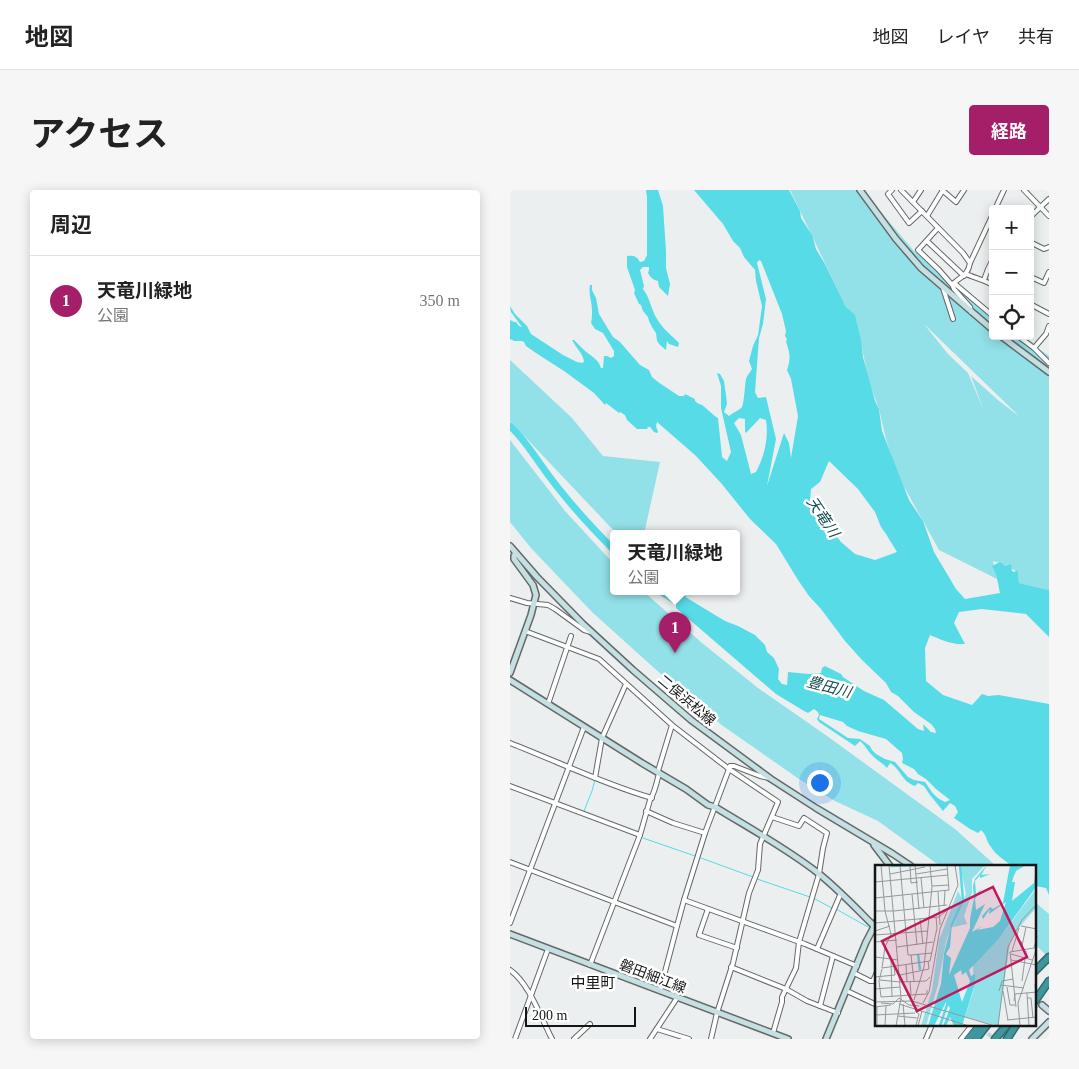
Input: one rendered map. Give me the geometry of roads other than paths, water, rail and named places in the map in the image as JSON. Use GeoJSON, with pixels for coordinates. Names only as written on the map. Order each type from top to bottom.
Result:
{"type":"FeatureCollection","features":[{"type":"Feature","properties":{"kind":"highway"},"geometry":{"type":"LineString","coordinates":[[1036,970],[1049,956]]}},
{"type":"Feature","properties":{"kind":"highway"},"geometry":{"type":"LineString","coordinates":[[1036,994],[1049,981]]}},
{"type":"Feature","properties":{"kind":"highway"},"geometry":{"type":"LineString","coordinates":[[1036,1000],[1049,981]]}},
{"type":"Feature","properties":{"kind":"highway"},"geometry":{"type":"LineString","coordinates":[[968,1039],[979,1026]]}},
{"type":"Feature","properties":{"kind":"highway"},"geometry":{"type":"LineString","coordinates":[[976,1039],[986,1026]]}},
{"type":"Feature","properties":{"kind":"highway"},"geometry":{"type":"LineString","coordinates":[[996,1039],[1006,1026]]}},
{"type":"Feature","properties":{"kind":"highway"},"geometry":{"type":"LineString","coordinates":[[1007,1039],[1015,1026]]}},
{"type":"Feature","properties":{"kind":"main road"},"geometry":{"type":"LineString","coordinates":[[860,190],[907,253],[921,268],[989,327]]}},
{"type":"Feature","properties":{"kind":"main road"},"geometry":{"type":"LineString","coordinates":[[1006,340],[1049,372]]}},
{"type":"Feature","properties":{"kind":"main road","name":"二俣浜松線"},"geometry":{"type":"LineString","coordinates":[[510,546],[543,583],[593,632],[691,720],[771,778],[909,865]]}},
{"type":"Feature","properties":{"kind":"main road"},"geometry":{"type":"LineString","coordinates":[[510,673],[535,604],[536,596],[533,585],[514,559],[516,553]]}},
{"type":"Feature","properties":{"kind":"main road"},"geometry":{"type":"LineString","coordinates":[[510,680],[686,789],[708,805],[797,858],[819,874],[875,924]]}},
{"type":"Feature","properties":{"kind":"main road","name":"二俣浜松線"},"geometry":{"type":"LineString","coordinates":[[872,842],[889,865]]}},
{"type":"Feature","properties":{"kind":"main road"},"geometry":{"type":"LineString","coordinates":[[826,1039],[875,927]]}},
{"type":"Feature","properties":{"kind":"main road","name":"磐田細江線"},"geometry":{"type":"LineString","coordinates":[[510,934],[788,1039]]}},
{"type":"Feature","properties":{"kind":"main road"},"geometry":{"type":"LineString","coordinates":[[1042,1005],[1049,1011]]}},
{"type":"Feature","properties":{"kind":"main road"},"geometry":{"type":"LineString","coordinates":[[1032,1039],[1049,1022]]}},
{"type":"Feature","properties":{"kind":"street"},"geometry":{"type":"LineString","coordinates":[[864,190],[866,199]]}},
{"type":"Feature","properties":{"kind":"street"},"geometry":{"type":"LineString","coordinates":[[892,190],[888,194],[908,223],[922,211]]}},
{"type":"Feature","properties":{"kind":"street"},"geometry":{"type":"LineString","coordinates":[[901,190],[963,253],[970,263]]}},
{"type":"Feature","properties":{"kind":"street"},"geometry":{"type":"LineString","coordinates":[[912,202],[921,190]]}},
{"type":"Feature","properties":{"kind":"street"},"geometry":{"type":"LineString","coordinates":[[927,216],[943,190],[956,202],[964,190]]}},
{"type":"Feature","properties":{"kind":"street"},"geometry":{"type":"LineString","coordinates":[[997,205],[1004,190]]}},
{"type":"Feature","properties":{"kind":"street"},"geometry":{"type":"LineString","coordinates":[[1024,190],[1049,216]]}},
{"type":"Feature","properties":{"kind":"street"},"geometry":{"type":"LineString","coordinates":[[1034,214],[1049,198]]}},
{"type":"Feature","properties":{"kind":"street"},"geometry":{"type":"LineString","coordinates":[[954,285],[969,269],[989,223]]}},
{"type":"Feature","properties":{"kind":"street"},"geometry":{"type":"LineString","coordinates":[[938,228],[918,250],[954,285],[989,313]]}},
{"type":"Feature","properties":{"kind":"street"},"geometry":{"type":"LineString","coordinates":[[927,241],[965,275],[989,283]]}},
{"type":"Feature","properties":{"kind":"street"},"geometry":{"type":"LineString","coordinates":[[1034,244],[1044,249],[1049,247]]}},
{"type":"Feature","properties":{"kind":"street"},"geometry":{"type":"LineString","coordinates":[[984,280],[989,266]]}},
{"type":"Feature","properties":{"kind":"street"},"geometry":{"type":"LineString","coordinates":[[1034,278],[1044,283],[1049,272]]}},
{"type":"Feature","properties":{"kind":"street"},"geometry":{"type":"LineString","coordinates":[[954,285],[954,289],[970,307],[971,312]]}},
{"type":"Feature","properties":{"kind":"street"},"geometry":{"type":"LineString","coordinates":[[943,288],[954,319]]}},
{"type":"Feature","properties":{"kind":"street"},"geometry":{"type":"LineString","coordinates":[[1034,306],[1049,314]]}},
{"type":"Feature","properties":{"kind":"street"},"geometry":{"type":"LineString","coordinates":[[1034,348],[1046,334],[1049,326]]}},
{"type":"Feature","properties":{"kind":"street"},"geometry":{"type":"LineString","coordinates":[[1023,340],[1049,364]]}},
{"type":"Feature","properties":{"kind":"street"},"geometry":{"type":"LineString","coordinates":[[510,598],[527,604],[543,604],[555,609],[582,629],[593,632]]}},
{"type":"Feature","properties":{"kind":"street"},"geometry":{"type":"LineString","coordinates":[[525,631],[599,659],[672,725],[729,769],[778,802],[760,844],[758,870],[749,893],[711,1039]]}},
{"type":"Feature","properties":{"kind":"street"},"geometry":{"type":"LineString","coordinates":[[548,704],[572,636]]}},
{"type":"Feature","properties":{"kind":"street"},"geometry":{"type":"LineString","coordinates":[[595,778],[602,738],[626,684]]}},
{"type":"Feature","properties":{"kind":"street"},"geometry":{"type":"LineString","coordinates":[[590,965],[640,835],[672,725]]}},
{"type":"Feature","properties":{"kind":"street"},"geometry":{"type":"LineString","coordinates":[[510,923],[584,727]]}},
{"type":"Feature","properties":{"kind":"street"},"geometry":{"type":"LineString","coordinates":[[510,743],[633,793],[652,798]]}},
{"type":"Feature","properties":{"kind":"street"},"geometry":{"type":"LineString","coordinates":[[660,991],[684,900],[705,833],[730,766],[771,778]]}},
{"type":"Feature","properties":{"kind":"street"},"geometry":{"type":"LineString","coordinates":[[510,786],[640,835]]}},
{"type":"Feature","properties":{"kind":"street"},"geometry":{"type":"LineString","coordinates":[[646,811],[705,833]]}},
{"type":"Feature","properties":{"kind":"street"},"geometry":{"type":"LineString","coordinates":[[772,817],[799,826],[804,818],[827,833],[819,874],[799,942],[796,968],[782,997],[773,1034]]}},
{"type":"Feature","properties":{"kind":"street"},"geometry":{"type":"LineString","coordinates":[[510,868],[511,862],[677,926]]}},
{"type":"Feature","properties":{"kind":"street"},"geometry":{"type":"LineString","coordinates":[[816,949],[841,893]]}},
{"type":"Feature","properties":{"kind":"street"},"geometry":{"type":"LineString","coordinates":[[684,900],[799,942],[857,966]]}},
{"type":"Feature","properties":{"kind":"street"},"geometry":{"type":"LineString","coordinates":[[708,909],[699,935],[736,948]]}},
{"type":"Feature","properties":{"kind":"street"},"geometry":{"type":"LineString","coordinates":[[515,1039],[548,949]]}},
{"type":"Feature","properties":{"kind":"street"},"geometry":{"type":"LineString","coordinates":[[820,1006],[833,956]]}},
{"type":"Feature","properties":{"kind":"street"},"geometry":{"type":"LineString","coordinates":[[731,967],[786,989],[793,994],[838,1013]]}},
{"type":"Feature","properties":{"kind":"street"},"geometry":{"type":"LineString","coordinates":[[510,970],[518,976],[531,996],[552,1039]]}},
{"type":"Feature","properties":{"kind":"street"},"geometry":{"type":"LineString","coordinates":[[854,973],[870,982],[873,981],[875,975]]}},
{"type":"Feature","properties":{"kind":"street"},"geometry":{"type":"LineString","coordinates":[[846,991],[875,1005]]}},
{"type":"Feature","properties":{"kind":"street"},"geometry":{"type":"LineString","coordinates":[[650,1039],[677,998]]}},
{"type":"Feature","properties":{"kind":"street"},"geometry":{"type":"LineString","coordinates":[[574,1039],[590,1024]]}},
{"type":"Feature","properties":{"kind":"street"},"geometry":{"type":"LineString","coordinates":[[926,1039],[930,1026]]}},
{"type":"Feature","properties":{"kind":"street"},"geometry":{"type":"LineString","coordinates":[[961,1039],[971,1026]]}},
{"type":"Feature","properties":{"kind":"street"},"geometry":{"type":"LineString","coordinates":[[657,1029],[690,1039]]}},
{"type":"Feature","properties":{"kind":"water"},"geometry":{"type":"Polygon","coordinates":[[[646,190],[658,190],[663,206],[666,268],[670,284],[668,296],[659,287],[658,281],[649,275],[649,267],[643,267],[640,270],[643,289],[655,315],[662,326],[679,343],[678,347],[669,344],[667,341],[666,350],[657,341],[656,333],[639,304],[627,267],[627,256],[635,256],[640,262],[644,261],[647,255],[646,190]]]}},
{"type":"Feature","properties":{"kind":"water"},"geometry":{"type":"Polygon","coordinates":[[[694,190],[789,190],[800,211],[801,218],[812,235],[816,249],[846,307],[855,315],[863,357],[879,409],[882,431],[909,500],[923,521],[934,552],[956,589],[965,599],[1000,593],[992,566],[1000,562],[1006,566],[1011,564],[1012,571],[1015,572],[1016,570],[1018,572],[1019,583],[1049,590],[1049,637],[1026,614],[982,609],[959,612],[954,623],[965,644],[951,643],[930,635],[925,648],[926,681],[943,695],[972,705],[982,694],[988,696],[999,695],[1049,704],[1049,895],[1046,888],[1036,886],[1036,865],[1008,865],[993,850],[981,830],[978,833],[954,818],[958,812],[955,806],[950,803],[943,811],[924,786],[918,783],[915,786],[910,784],[897,768],[890,763],[887,768],[860,741],[855,746],[819,722],[817,719],[818,712],[814,709],[808,713],[776,694],[676,608],[676,605],[660,595],[684,595],[725,621],[755,635],[765,645],[767,652],[774,658],[779,669],[778,679],[782,684],[787,685],[788,672],[821,673],[822,668],[825,666],[841,674],[864,691],[884,700],[918,729],[924,731],[923,724],[931,732],[936,733],[931,724],[891,692],[886,683],[845,641],[809,596],[776,544],[750,519],[695,455],[657,422],[657,433],[650,427],[647,429],[637,429],[627,420],[625,415],[619,413],[606,403],[605,405],[594,393],[526,346],[524,342],[510,340],[510,320],[522,327],[511,312],[510,306],[527,326],[531,334],[563,355],[583,363],[582,355],[572,340],[574,340],[596,359],[601,368],[603,368],[604,356],[611,358],[614,356],[614,351],[603,333],[595,329],[591,323],[590,285],[592,285],[599,314],[613,337],[620,342],[640,365],[649,370],[652,377],[658,382],[679,396],[684,396],[685,394],[695,399],[696,402],[718,418],[722,457],[727,461],[731,452],[721,408],[721,386],[717,373],[720,374],[724,381],[727,404],[724,412],[729,416],[743,405],[746,379],[752,369],[749,361],[758,335],[762,306],[755,270],[723,224],[694,190]],[[759,260],[757,263],[766,299],[759,338],[755,392],[758,398],[766,397],[776,439],[767,486],[784,433],[789,443],[791,458],[798,416],[791,379],[787,370],[790,356],[782,314],[759,260]],[[739,418],[734,423],[741,435],[751,474],[756,472],[763,454],[767,434],[766,420],[760,418],[746,433],[745,419],[739,418]],[[829,461],[820,482],[811,489],[810,501],[823,524],[855,554],[875,560],[897,552],[881,527],[875,512],[858,489],[829,461]],[[820,715],[819,719],[848,738],[860,739],[870,746],[876,754],[895,762],[908,777],[925,782],[938,798],[945,802],[950,800],[914,769],[902,763],[902,753],[886,739],[858,731],[843,722],[820,715]]]}},
{"type":"Feature","properties":{"kind":"waterway","name":"豊田川"},"geometry":{"type":"LineString","coordinates":[[510,426],[523,440],[566,498],[610,546]]}},
{"type":"Feature","properties":{"kind":"waterway"},"geometry":{"type":"LineString","coordinates":[[576,768],[589,774]]}},
{"type":"Feature","properties":{"kind":"waterway"},"geometry":{"type":"LineString","coordinates":[[584,811],[595,780]]}},
{"type":"Feature","properties":{"kind":"waterway"},"geometry":{"type":"LineString","coordinates":[[643,838],[695,856]]}},
{"type":"Feature","properties":{"kind":"waterway"},"geometry":{"type":"LineString","coordinates":[[701,858],[753,877]]}},
{"type":"Feature","properties":{"kind":"waterway"},"geometry":{"type":"LineString","coordinates":[[757,879],[810,897]]}},
{"type":"Feature","properties":{"kind":"waterway"},"geometry":{"type":"LineString","coordinates":[[813,898],[832,908]]}},
{"type":"Feature","properties":{"kind":"waterway"},"geometry":{"type":"LineString","coordinates":[[836,909],[868,927]]}},
{"type":"Feature","properties":{"kind":"tunnel"},"geometry":{"type":"LineString","coordinates":[[983,1030],[995,1039]]}},
{"type":"Feature","properties":{"kind":"place","name":"天竜川緑地"},"geometry":{"type":"Point","coordinates":[675,653]}},
{"type":"Feature","properties":{"kind":"district","name":"中里町"},"geometry":{"type":"Point","coordinates":[593,983]}},
{"type":"Feature","properties":{"kind":"water label","name":"天竜川"},"geometry":{"type":"Point","coordinates":[823,517]}}]}
